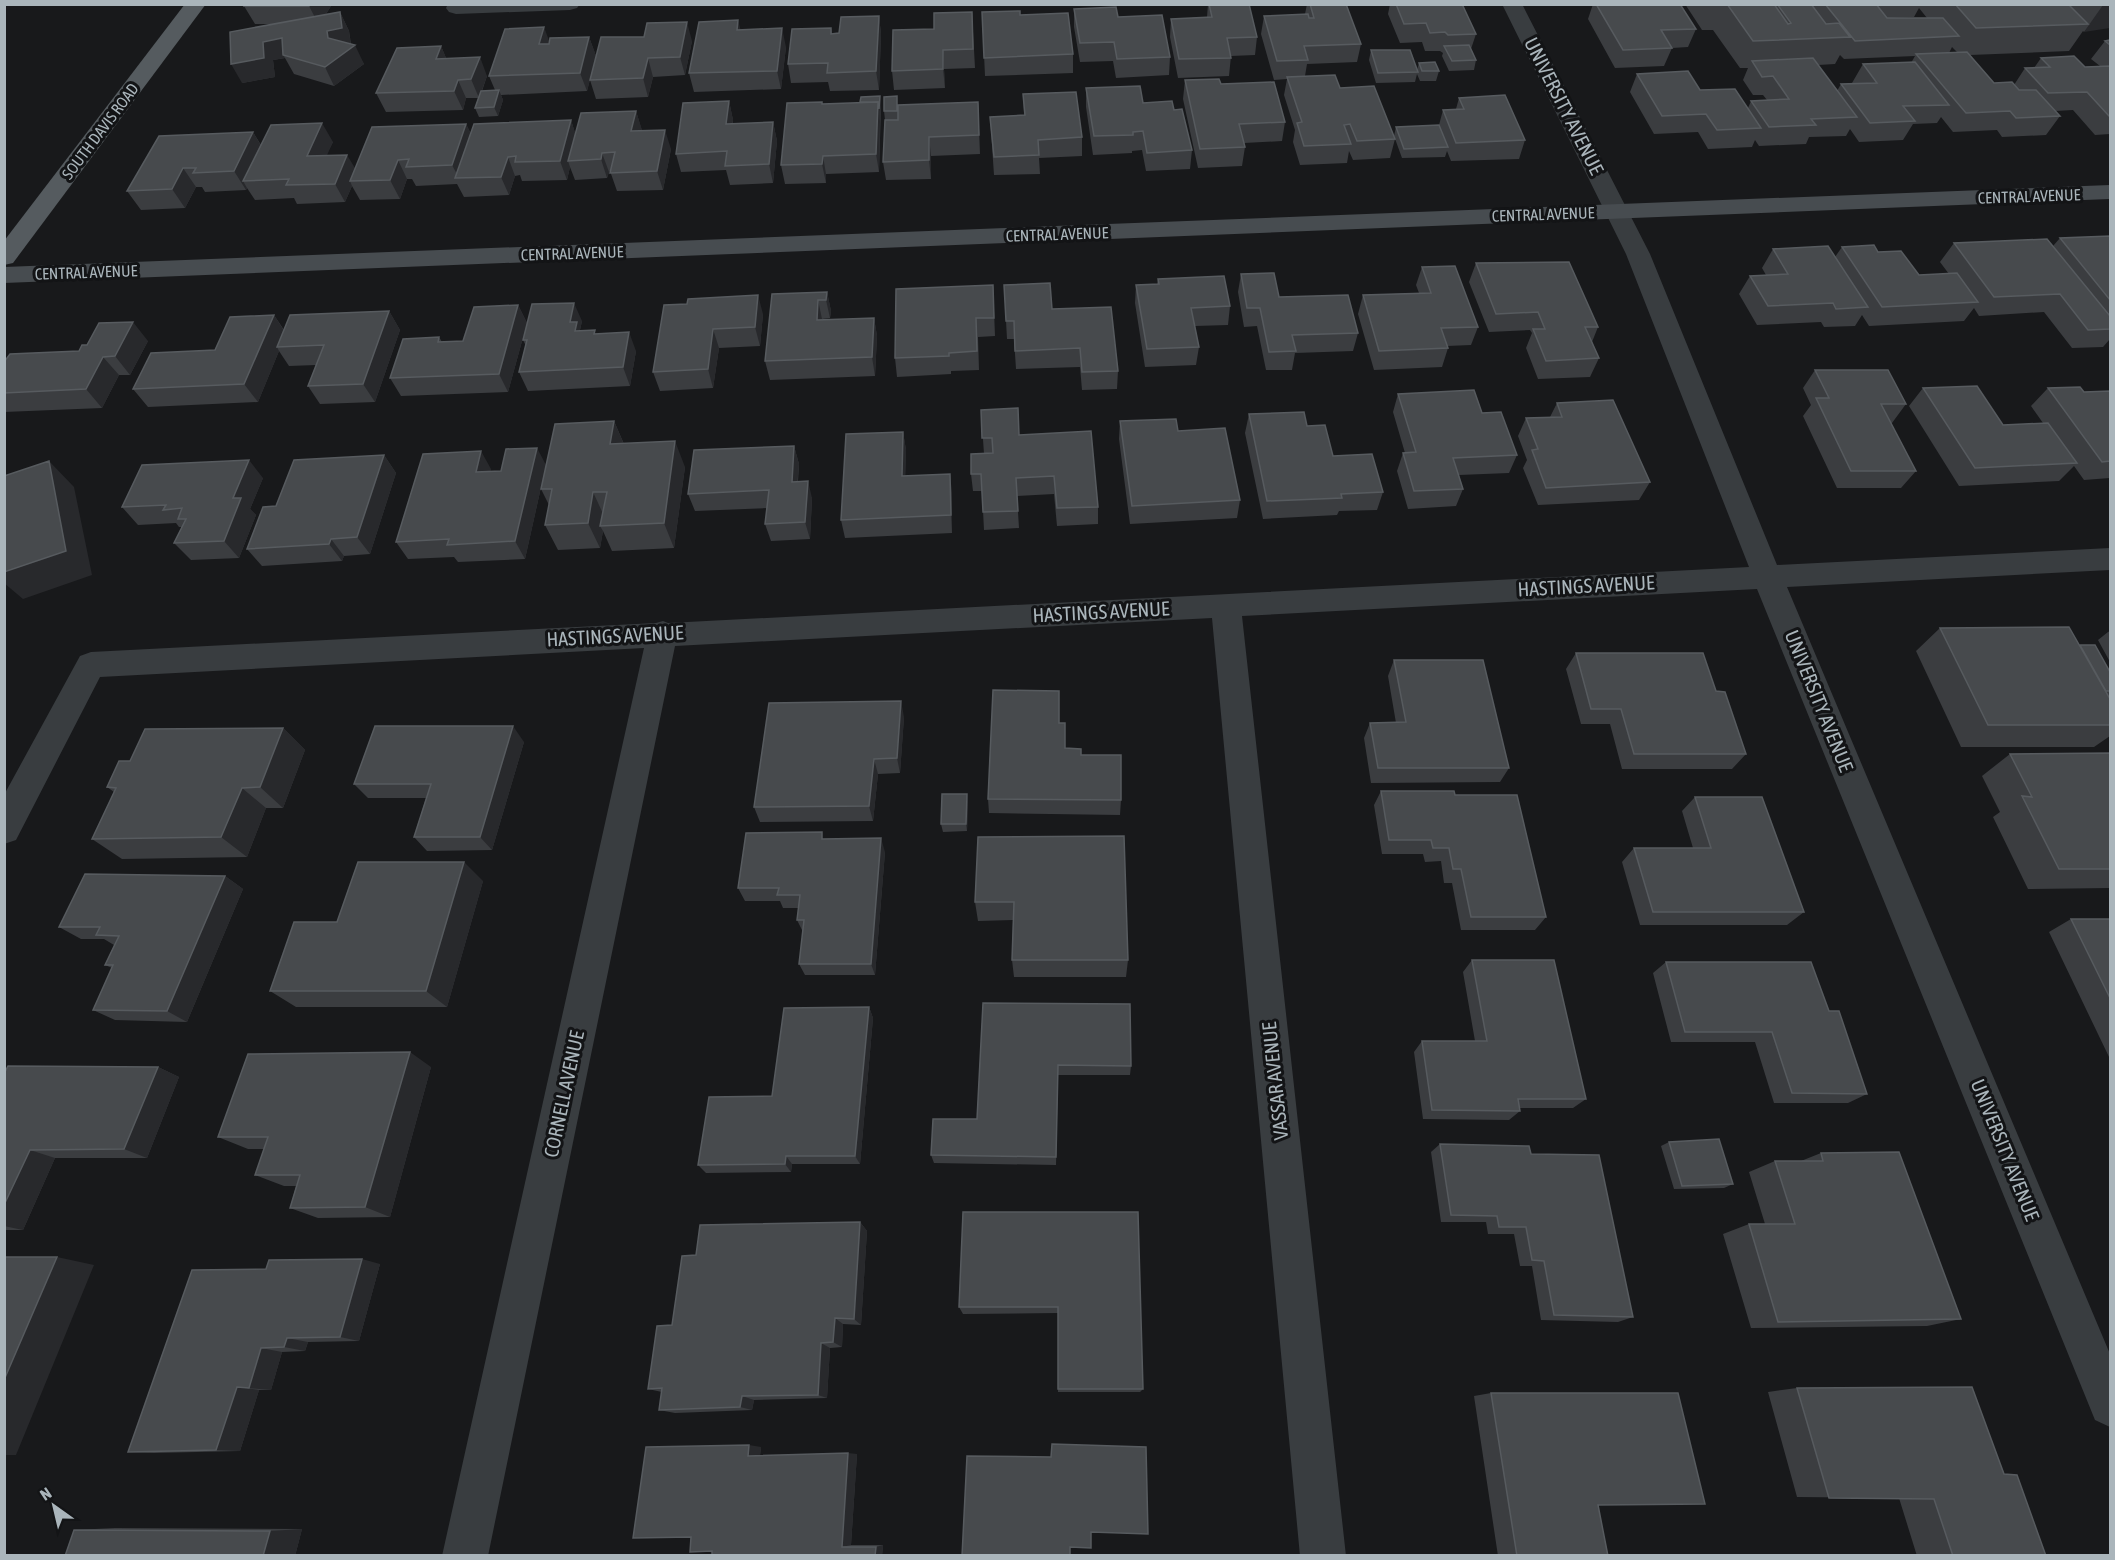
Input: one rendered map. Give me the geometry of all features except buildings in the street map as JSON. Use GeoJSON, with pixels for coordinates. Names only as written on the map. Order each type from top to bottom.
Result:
{"type":"FeatureCollection","features":[{"type":"Feature","properties":{"kind":"main road","name":"SOUTH DAVIS ROAD"},"geometry":{"type":"LineString","coordinates":[[4,258],[196,4]]}},
{"type":"Feature","properties":{"kind":"street"},"geometry":{"type":"LineString","coordinates":[[457,6],[570,4]]}},
{"type":"Feature","properties":{"kind":"street","name":"UNIVERSITY AVENUE"},"geometry":{"type":"LineString","coordinates":[[1512,4],[1638,254],[1767,576],[2110,1405]]}},
{"type":"Feature","properties":{"kind":"street","name":"CENTRAL AVENUE"},"geometry":{"type":"LineString","coordinates":[[4,275],[2110,192]]}},
{"type":"Feature","properties":{"kind":"street","name":"HASTINGS AVENUE"},"geometry":{"type":"LineString","coordinates":[[4,829],[91,665],[663,633],[2110,559]]}},
{"type":"Feature","properties":{"kind":"street","name":"VASSAR AVENUE"},"geometry":{"type":"LineString","coordinates":[[1226,606],[1323,1556]]}},
{"type":"Feature","properties":{"kind":"street","name":"CORNELL AVENUE"},"geometry":{"type":"LineString","coordinates":[[465,1556],[663,633]]}}]}
